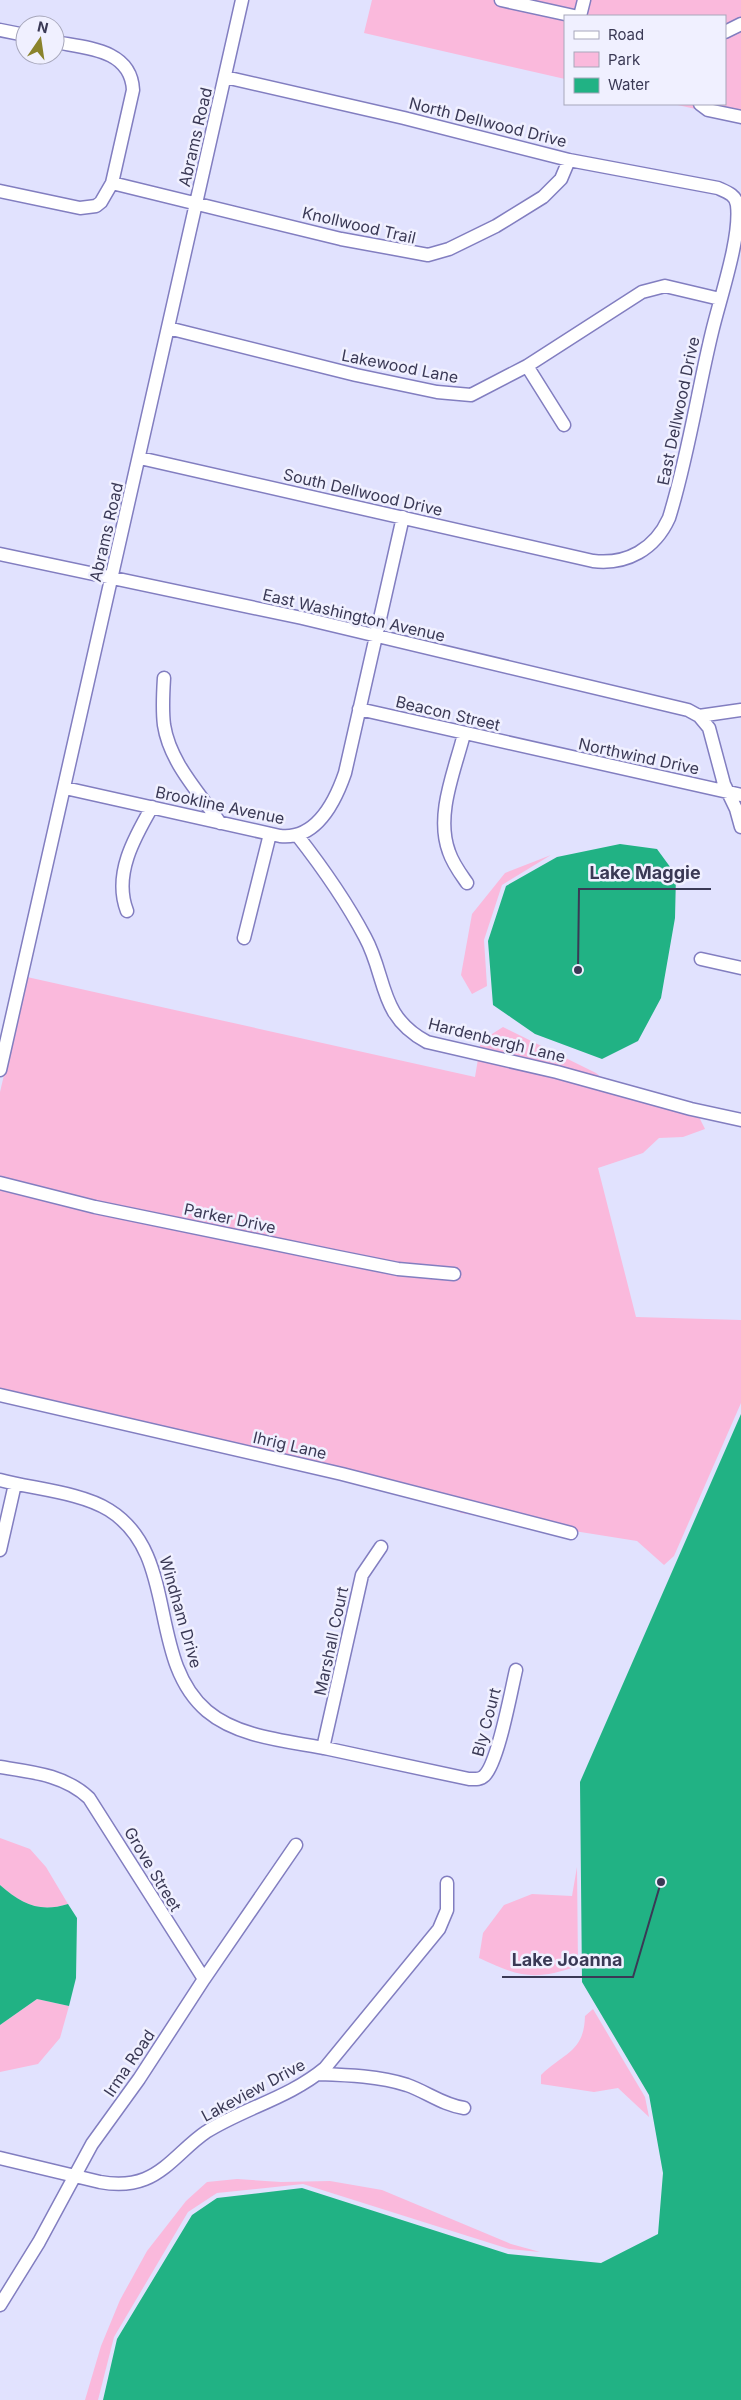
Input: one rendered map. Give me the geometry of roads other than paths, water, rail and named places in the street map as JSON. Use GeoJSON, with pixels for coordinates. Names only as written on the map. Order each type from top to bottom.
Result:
{"type":"FeatureCollection","features":[{"type":"Feature","properties":{"kind":"street","name":"Abrams Road"},"geometry":{"type":"LineString","coordinates":[[0,1070],[140,458],[242,0]]}},
{"type":"Feature","properties":{"kind":"street"},"geometry":{"type":"LineString","coordinates":[[501,0],[569,15]]}},
{"type":"Feature","properties":{"kind":"street"},"geometry":{"type":"LineString","coordinates":[[580,15],[584,0]]}},
{"type":"Feature","properties":{"kind":"street"},"geometry":{"type":"LineString","coordinates":[[726,32],[741,24]]}},
{"type":"Feature","properties":{"kind":"street"},"geometry":{"type":"LineString","coordinates":[[0,30],[15,34]]}},
{"type":"Feature","properties":{"kind":"street"},"geometry":{"type":"LineString","coordinates":[[2,192],[72,207],[89,208],[102,202],[112,184],[133,90],[130,73],[120,60],[105,52],[65,44]]}},
{"type":"Feature","properties":{"kind":"street","name":"North Dellwood Drive"},"geometry":{"type":"LineString","coordinates":[[225,77],[413,120],[569,160],[718,188],[733,196],[737,204]]}},
{"type":"Feature","properties":{"kind":"street"},"geometry":{"type":"LineString","coordinates":[[701,105],[708,110],[741,116]]}},
{"type":"Feature","properties":{"kind":"street","name":"Knollwood Trail"},"geometry":{"type":"LineString","coordinates":[[112,184],[341,239],[428,255],[449,249],[496,226],[543,197],[561,179],[569,160]]}},
{"type":"Feature","properties":{"kind":"street","name":"East Dellwood Drive"},"geometry":{"type":"LineString","coordinates":[[578,558],[607,563],[618,561],[645,549],[663,530],[678,489],[736,232],[737,204]]}},
{"type":"Feature","properties":{"kind":"street","name":"Lakewood Lane"},"geometry":{"type":"LineString","coordinates":[[168,328],[356,375],[461,395],[479,393],[527,366],[642,292],[665,286],[720,299]]}},
{"type":"Feature","properties":{"kind":"street"},"geometry":{"type":"LineString","coordinates":[[527,366],[564,425]]}},
{"type":"Feature","properties":{"kind":"street","name":"South Dellwood Drive"},"geometry":{"type":"LineString","coordinates":[[140,458],[578,558]]}},
{"type":"Feature","properties":{"kind":"street","name":"Brookline Avenue"},"geometry":{"type":"LineString","coordinates":[[65,788],[288,837],[297,835],[322,816],[338,792],[350,754],[403,517]]}},
{"type":"Feature","properties":{"kind":"street","name":"East Washington Avenue"},"geometry":{"type":"LineString","coordinates":[[0,554],[111,579],[238,604],[509,669],[670,705],[699,716]]}},
{"type":"Feature","properties":{"kind":"street"},"geometry":{"type":"LineString","coordinates":[[164,678],[163,709],[168,742],[179,766],[220,823]]}},
{"type":"Feature","properties":{"kind":"street","name":"Beacon Street"},"geometry":{"type":"LineString","coordinates":[[359,709],[530,749]]}},
{"type":"Feature","properties":{"kind":"street"},"geometry":{"type":"LineString","coordinates":[[699,716],[741,710]]}},
{"type":"Feature","properties":{"kind":"street"},"geometry":{"type":"LineString","coordinates":[[699,716],[709,728],[727,792],[736,809],[741,827]]}},
{"type":"Feature","properties":{"kind":"street"},"geometry":{"type":"LineString","coordinates":[[464,734],[446,805],[444,822],[448,851],[467,883]]}},
{"type":"Feature","properties":{"kind":"street","name":"Northwind Drive"},"geometry":{"type":"LineString","coordinates":[[530,749],[672,778],[741,795]]}},
{"type":"Feature","properties":{"kind":"street"},"geometry":{"type":"LineString","coordinates":[[126,911],[122,896],[123,871],[138,831],[152,807]]}},
{"type":"Feature","properties":{"kind":"street"},"geometry":{"type":"LineString","coordinates":[[244,938],[270,834]]}},
{"type":"Feature","properties":{"kind":"street","name":"Hardenbergh Lane"},"geometry":{"type":"LineString","coordinates":[[297,835],[325,872],[365,937],[373,953],[378,977],[392,1010],[408,1029],[419,1037],[427,1042],[558,1072],[690,1109],[741,1120]]}},
{"type":"Feature","properties":{"kind":"street"},"geometry":{"type":"LineString","coordinates":[[701,959],[741,968]]}},
{"type":"Feature","properties":{"kind":"street","name":"Parker Drive"},"geometry":{"type":"LineString","coordinates":[[0,1183],[94,1207],[347,1259],[398,1269],[454,1274]]}},
{"type":"Feature","properties":{"kind":"street","name":"Ihrig Lane"},"geometry":{"type":"LineString","coordinates":[[0,1395],[342,1474],[571,1533]]}},
{"type":"Feature","properties":{"kind":"street","name":"Windham Drive"},"geometry":{"type":"LineString","coordinates":[[0,1480],[98,1504],[122,1520],[134,1531],[150,1559],[165,1626],[181,1675],[195,1698],[207,1711],[237,1728],[469,1779],[480,1778]]}},
{"type":"Feature","properties":{"kind":"street"},"geometry":{"type":"LineString","coordinates":[[0,1550],[15,1484]]}},
{"type":"Feature","properties":{"kind":"street","name":"Marshall Court"},"geometry":{"type":"LineString","coordinates":[[323,1748],[362,1575],[381,1547]]}},
{"type":"Feature","properties":{"kind":"street","name":"Bly Court"},"geometry":{"type":"LineString","coordinates":[[480,1778],[490,1768],[494,1760],[516,1670]]}},
{"type":"Feature","properties":{"kind":"street","name":"Grove Street"},"geometry":{"type":"LineString","coordinates":[[0,1767],[69,1783],[81,1790],[99,1811],[158,1909],[204,1979]]}},
{"type":"Feature","properties":{"kind":"street","name":"Irma Road"},"geometry":{"type":"LineString","coordinates":[[0,2305],[39,2242],[92,2144],[139,2079],[204,1979],[296,1846]]}},
{"type":"Feature","properties":{"kind":"street","name":"Lakeview Drive"},"geometry":{"type":"LineString","coordinates":[[0,2158],[115,2185],[136,2182],[148,2178],[207,2132],[291,2092],[318,2074],[439,1929],[447,1910],[447,1884]]}},
{"type":"Feature","properties":{"kind":"street"},"geometry":{"type":"LineString","coordinates":[[318,2074],[349,2075],[404,2084],[445,2104],[464,2108]]}},
{"type":"Feature","properties":{"kind":"water"},"geometry":{"type":"Polygon","coordinates":[[[620,844],[657,849],[676,875],[675,918],[661,998],[638,1041],[602,1059],[535,1034],[493,1005],[488,941],[506,886],[557,857],[620,844]]]}},
{"type":"Feature","properties":{"kind":"water"},"geometry":{"type":"Polygon","coordinates":[[[741,1414],[741,2400],[103,2400],[117,2339],[192,2215],[217,2198],[302,2188],[508,2254],[601,2263],[658,2234],[663,2173],[649,2095],[582,1982],[580,1782],[741,1414]]]}},
{"type":"Feature","properties":{"kind":"water"},"geometry":{"type":"Polygon","coordinates":[[[0,1885],[31,1905],[48,1908],[68,1904],[77,1918],[76,1978],[69,2006],[37,1999],[0,2025],[0,1885]]]}},
{"type":"Feature","properties":{"kind":"place","name":"Lake Maggie"},"geometry":{"type":"Point","coordinates":[578,970]}},
{"type":"Feature","properties":{"kind":"place","name":"Lake Joanna"},"geometry":{"type":"Point","coordinates":[661,1882]}}]}
